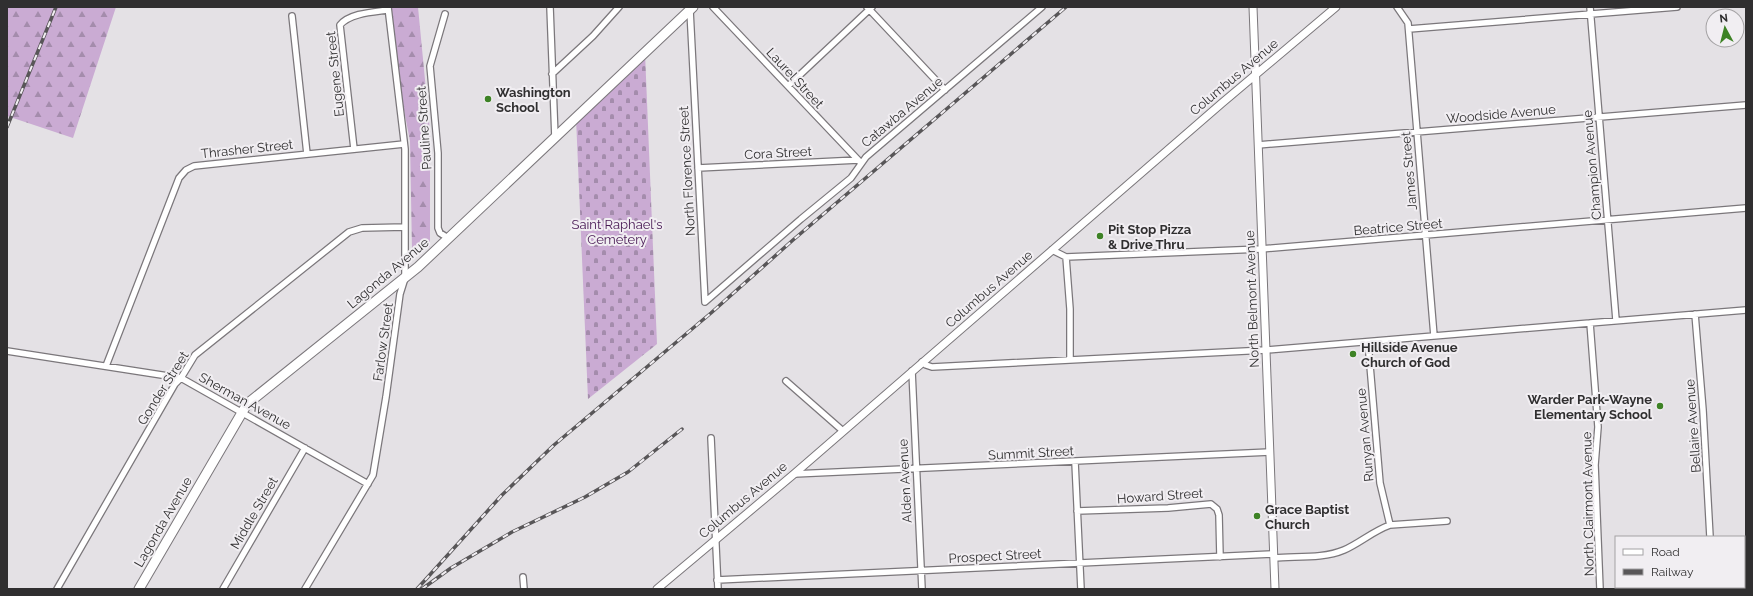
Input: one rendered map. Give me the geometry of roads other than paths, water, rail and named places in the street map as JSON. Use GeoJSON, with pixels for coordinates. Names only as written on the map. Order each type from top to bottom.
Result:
{"type":"FeatureCollection","features":[{"type":"Feature","properties":{"kind":"main road","name":"Lagonda Avenue"},"geometry":{"type":"LineString","coordinates":[[139,589],[247,404],[255,396],[405,278],[692,8]]}},
{"type":"Feature","properties":{"kind":"street"},"geometry":{"type":"LineString","coordinates":[[550,7],[555,138]]}},
{"type":"Feature","properties":{"kind":"street"},"geometry":{"type":"LineString","coordinates":[[552,74],[594,36],[619,7]]}},
{"type":"Feature","properties":{"kind":"street","name":"Laurel Street"},"geometry":{"type":"LineString","coordinates":[[713,7],[860,161]]}},
{"type":"Feature","properties":{"kind":"street","name":"Catawba Avenue"},"geometry":{"type":"LineString","coordinates":[[727,283],[801,219],[852,178],[858,170],[860,161],[1042,7]]}},
{"type":"Feature","properties":{"kind":"street","name":"North Belmont Avenue"},"geometry":{"type":"LineString","coordinates":[[1253,7],[1275,556],[1275,589]]}},
{"type":"Feature","properties":{"kind":"street","name":"Columbus Avenue"},"geometry":{"type":"LineString","coordinates":[[657,589],[843,432],[922,362],[1336,7]]}},
{"type":"Feature","properties":{"kind":"street","name":"James Street"},"geometry":{"type":"LineString","coordinates":[[1397,7],[1406,19],[1409,29],[1434,336]]}},
{"type":"Feature","properties":{"kind":"street","name":"Champion Avenue"},"geometry":{"type":"LineString","coordinates":[[1590,7],[1616,320]]}},
{"type":"Feature","properties":{"kind":"street"},"geometry":{"type":"LineString","coordinates":[[1409,29],[1677,7]]}},
{"type":"Feature","properties":{"kind":"street","name":"Farlow Street"},"geometry":{"type":"LineString","coordinates":[[305,589],[372,475],[386,397],[400,294],[405,278],[404,144],[388,8]]}},
{"type":"Feature","properties":{"kind":"street","name":"Eugene Street"},"geometry":{"type":"LineString","coordinates":[[354,149],[340,25],[343,21],[352,17],[388,8]]}},
{"type":"Feature","properties":{"kind":"street","name":"North Florence Street"},"geometry":{"type":"LineString","coordinates":[[692,8],[705,302],[727,283]]}},
{"type":"Feature","properties":{"kind":"street"},"geometry":{"type":"LineString","coordinates":[[788,86],[869,8],[945,90]]}},
{"type":"Feature","properties":{"kind":"street","name":"Pauline Street"},"geometry":{"type":"LineString","coordinates":[[445,14],[430,66],[438,153],[438,228],[440,233],[448,238]]}},
{"type":"Feature","properties":{"kind":"street"},"geometry":{"type":"LineString","coordinates":[[292,16],[307,154]]}},
{"type":"Feature","properties":{"kind":"street","name":"Woodside Avenue"},"geometry":{"type":"LineString","coordinates":[[1258,145],[1746,105]]}},
{"type":"Feature","properties":{"kind":"street","name":"Thrasher Street"},"geometry":{"type":"LineString","coordinates":[[106,366],[182,173],[194,166],[404,144]]}},
{"type":"Feature","properties":{"kind":"street","name":"Cora Street"},"geometry":{"type":"LineString","coordinates":[[698,168],[860,161]]}},
{"type":"Feature","properties":{"kind":"street","name":"Beatrice Street"},"geometry":{"type":"LineString","coordinates":[[1052,250],[1066,257],[1262,249],[1746,208]]}},
{"type":"Feature","properties":{"kind":"street","name":"Gonder Street"},"geometry":{"type":"LineString","coordinates":[[57,589],[175,384],[181,378],[195,355],[349,232],[362,228],[405,227]]}},
{"type":"Feature","properties":{"kind":"street"},"geometry":{"type":"LineString","coordinates":[[1066,257],[1070,308],[1070,359]]}},
{"type":"Feature","properties":{"kind":"street"},"geometry":{"type":"LineString","coordinates":[[922,362],[926,365],[932,366],[1266,350],[1746,310]]}},
{"type":"Feature","properties":{"kind":"street","name":"Bellaire Avenue"},"geometry":{"type":"LineString","coordinates":[[1695,314],[1704,418],[1710,536]]}},
{"type":"Feature","properties":{"kind":"street","name":"North Clairmont Avenue"},"geometry":{"type":"LineString","coordinates":[[1590,323],[1598,427],[1596,466],[1600,589]]}},
{"type":"Feature","properties":{"kind":"street","name":"Runyan Avenue"},"geometry":{"type":"LineString","coordinates":[[1368,342],[1380,483],[1390,525]]}},
{"type":"Feature","properties":{"kind":"street","name":"Sherman Avenue"},"geometry":{"type":"LineString","coordinates":[[7,351],[181,378],[368,484]]}},
{"type":"Feature","properties":{"kind":"street","name":"Alden Avenue"},"geometry":{"type":"LineString","coordinates":[[912,371],[922,589]]}},
{"type":"Feature","properties":{"kind":"street"},"geometry":{"type":"LineString","coordinates":[[786,381],[843,432]]}},
{"type":"Feature","properties":{"kind":"street"},"geometry":{"type":"LineString","coordinates":[[711,438],[718,589]]}},
{"type":"Feature","properties":{"kind":"street","name":"Middle Street"},"geometry":{"type":"LineString","coordinates":[[223,589],[305,448]]}},
{"type":"Feature","properties":{"kind":"street","name":"Summit Street"},"geometry":{"type":"LineString","coordinates":[[794,474],[1270,452]]}},
{"type":"Feature","properties":{"kind":"street"},"geometry":{"type":"LineString","coordinates":[[1075,462],[1081,589]]}},
{"type":"Feature","properties":{"kind":"street","name":"Howard Street"},"geometry":{"type":"LineString","coordinates":[[1078,511],[1168,508],[1211,504],[1217,509],[1219,514],[1220,557]]}},
{"type":"Feature","properties":{"kind":"street"},"geometry":{"type":"LineString","coordinates":[[1390,525],[1447,520]]}},
{"type":"Feature","properties":{"kind":"street","name":"Prospect Street"},"geometry":{"type":"LineString","coordinates":[[718,580],[1220,557],[1334,554],[1354,545],[1381,528],[1390,525]]}},
{"type":"Feature","properties":{"kind":"street"},"geometry":{"type":"LineString","coordinates":[[523,577],[524,589]]}},
{"type":"Feature","properties":{"kind":"railway"},"geometry":{"type":"LineString","coordinates":[[7,127],[56,7]]}},
{"type":"Feature","properties":{"kind":"railway"},"geometry":{"type":"LineString","coordinates":[[417,589],[502,495],[554,445],[711,313],[793,240],[1066,7]]}},
{"type":"Feature","properties":{"kind":"railway"},"geometry":{"type":"LineString","coordinates":[[422,589],[451,568],[512,532],[585,497],[628,472],[682,429]]}},
{"type":"Feature","properties":{"kind":"place","name":"Washington School"},"geometry":{"type":"Point","coordinates":[488,99]}},
{"type":"Feature","properties":{"kind":"place","name":"Pit Stop Pizza & Drive Thru"},"geometry":{"type":"Point","coordinates":[1100,236]}},
{"type":"Feature","properties":{"kind":"place","name":"Hillside Avenue Church of God"},"geometry":{"type":"Point","coordinates":[1353,354]}},
{"type":"Feature","properties":{"kind":"place","name":"Warder Park-Wayne Elementary School"},"geometry":{"type":"Point","coordinates":[1660,406]}},
{"type":"Feature","properties":{"kind":"place","name":"Grace Baptist Church"},"geometry":{"type":"Point","coordinates":[1257,516]}},
{"type":"Feature","properties":{"kind":"park label","name":"Saint Raphael's Cemetery"},"geometry":{"type":"Point","coordinates":[617,232]}}]}
